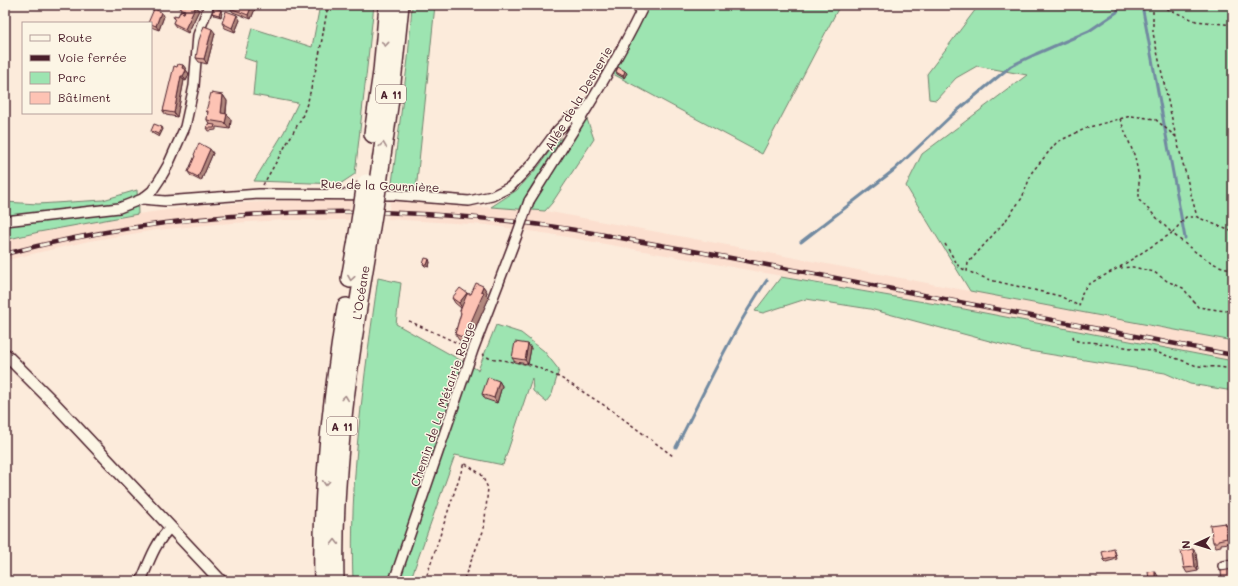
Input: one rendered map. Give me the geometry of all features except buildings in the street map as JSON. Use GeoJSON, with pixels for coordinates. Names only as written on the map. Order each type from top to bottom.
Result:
{"type":"FeatureCollection","features":[{"type":"Feature","properties":{"kind":"highway","name":"L’Océane"},"geometry":{"type":"LineString","coordinates":[[372,183],[388,5]]}},
{"type":"Feature","properties":{"kind":"highway","name":"L’Océane"},"geometry":{"type":"LineString","coordinates":[[324,581],[323,524],[332,404],[363,240],[372,183],[391,92],[400,5]]}},
{"type":"Feature","properties":{"kind":"highway","name":"L’Océane"},"geometry":{"type":"LineString","coordinates":[[335,581],[336,506],[341,436],[353,340],[363,240]]}},
{"type":"Feature","properties":{"kind":"highway"},"geometry":{"type":"LineString","coordinates":[[315,581],[315,544],[323,524]]}},
{"type":"Feature","properties":{"kind":"street"},"geometry":{"type":"LineString","coordinates":[[5,221],[119,208],[142,199],[152,191],[160,179],[185,127],[194,86],[198,35],[210,5]]}},
{"type":"Feature","properties":{"kind":"street","name":"Allée de la Desnerie"},"geometry":{"type":"LineString","coordinates":[[517,235],[530,201],[607,77],[630,35],[644,5]]}},
{"type":"Feature","properties":{"kind":"street","name":"Rue de la Gournière"},"geometry":{"type":"LineString","coordinates":[[142,199],[165,201],[259,194],[394,195],[469,201],[492,196],[510,187],[533,162],[557,130],[570,118],[583,114]]}},
{"type":"Feature","properties":{"kind":"street","name":"Chemin de La Métairie Rouge"},"geometry":{"type":"LineString","coordinates":[[394,581],[473,350],[517,235]]}},
{"type":"Feature","properties":{"kind":"street"},"geometry":{"type":"LineString","coordinates":[[5,354],[221,581]]}},
{"type":"Feature","properties":{"kind":"street"},"geometry":{"type":"LineString","coordinates":[[141,581],[163,534],[171,527]]}},
{"type":"Feature","properties":{"kind":"street"},"geometry":{"type":"LineString","coordinates":[[1223,566],[1233,564]]}},
{"type":"Feature","properties":{"kind":"path"},"geometry":{"type":"LineString","coordinates":[[259,194],[274,163],[302,117],[308,101],[319,56],[328,5]]}},
{"type":"Feature","properties":{"kind":"path"},"geometry":{"type":"LineString","coordinates":[[1153,5],[1153,33],[1176,137],[1197,217]]}},
{"type":"Feature","properties":{"kind":"path"},"geometry":{"type":"LineString","coordinates":[[1162,5],[1165,8],[1196,21],[1233,25]]}},
{"type":"Feature","properties":{"kind":"path"},"geometry":{"type":"LineString","coordinates":[[967,272],[968,263],[1006,220],[1022,198],[1032,172],[1057,142],[1089,127],[1132,116],[1155,119],[1176,137]]}},
{"type":"Feature","properties":{"kind":"path"},"geometry":{"type":"LineString","coordinates":[[1120,119],[1135,157],[1139,178],[1139,200],[1172,233],[1193,250],[1211,262],[1229,269],[1233,268]]}},
{"type":"Feature","properties":{"kind":"path"},"geometry":{"type":"LineString","coordinates":[[945,244],[959,267],[967,272],[990,280],[1060,296],[1079,306],[1082,293],[1087,285],[1118,268],[1172,233],[1186,217],[1197,217],[1233,232]]}},
{"type":"Feature","properties":{"kind":"path"},"geometry":{"type":"LineString","coordinates":[[1118,268],[1133,267],[1154,272],[1167,281],[1183,288],[1198,308],[1224,311],[1233,310]]}},
{"type":"Feature","properties":{"kind":"path"},"geometry":{"type":"LineString","coordinates":[[409,321],[489,358],[532,365],[561,378],[610,409],[673,456]]}},
{"type":"Feature","properties":{"kind":"path"},"geometry":{"type":"LineString","coordinates":[[1073,336],[1074,340],[1081,342],[1091,342],[1152,351],[1197,366],[1233,369]]}},
{"type":"Feature","properties":{"kind":"path"},"geometry":{"type":"LineString","coordinates":[[425,581],[464,463],[481,474],[488,488],[484,529],[463,581]]}},
{"type":"Feature","properties":{"kind":"shaded area"},"geometry":{"type":"Polygon","coordinates":[[[299,200],[352,200],[349,220],[284,220],[217,224],[156,230],[89,241],[5,261],[5,240],[39,232],[138,214],[204,205],[299,200]]]}},
{"type":"Feature","properties":{"kind":"shaded area"},"geometry":{"type":"Polygon","coordinates":[[[390,201],[545,211],[1233,341],[1233,361],[964,309],[550,234],[487,225],[388,219],[390,201]]]}},
{"type":"Feature","properties":{"kind":"green space"},"geometry":{"type":"Polygon","coordinates":[[[320,5],[374,5],[355,174],[340,184],[254,181],[284,132],[298,103],[253,95],[256,62],[244,58],[252,28],[312,47],[320,5]]]}},
{"type":"Feature","properties":{"kind":"green space"},"geometry":{"type":"Polygon","coordinates":[[[412,5],[435,5],[416,191],[391,191],[408,59],[412,5]]]}},
{"type":"Feature","properties":{"kind":"green space"},"geometry":{"type":"Polygon","coordinates":[[[650,5],[840,5],[762,154],[613,74],[650,5]]]}},
{"type":"Feature","properties":{"kind":"green space"},"geometry":{"type":"Polygon","coordinates":[[[979,5],[1233,5],[1233,341],[970,291],[906,186],[922,154],[1027,75],[977,66],[956,78],[936,100],[929,99],[927,74],[979,5]]]}},
{"type":"Feature","properties":{"kind":"green space"},"geometry":{"type":"Polygon","coordinates":[[[587,119],[594,139],[552,203],[545,211],[491,207],[517,190],[539,166],[555,143],[587,119]]]}},
{"type":"Feature","properties":{"kind":"green space"},"geometry":{"type":"Polygon","coordinates":[[[137,190],[138,214],[39,232],[5,240],[5,202],[38,204],[103,200],[137,190]]]}},
{"type":"Feature","properties":{"kind":"green space"},"geometry":{"type":"Polygon","coordinates":[[[781,277],[964,309],[1233,361],[1233,391],[1190,384],[1165,373],[1023,350],[870,309],[806,299],[763,313],[755,311],[781,277]]]}},
{"type":"Feature","properties":{"kind":"green space"},"geometry":{"type":"Polygon","coordinates":[[[378,278],[401,283],[396,324],[478,370],[496,325],[521,333],[544,351],[559,370],[552,394],[546,402],[533,391],[532,378],[503,465],[455,455],[410,581],[353,581],[352,543],[355,467],[363,391],[378,278]]]}},
{"type":"Feature","properties":{"kind":"waterway"},"geometry":{"type":"LineString","coordinates":[[801,242],[894,170],[952,115],[1011,66],[1089,31],[1117,12],[1120,5]]}},
{"type":"Feature","properties":{"kind":"waterway"},"geometry":{"type":"LineString","coordinates":[[1142,5],[1185,238]]}},
{"type":"Feature","properties":{"kind":"waterway"},"geometry":{"type":"LineString","coordinates":[[676,447],[730,341],[767,280]]}},
{"type":"Feature","properties":{"kind":"railway"},"geometry":{"type":"LineString","coordinates":[[5,254],[69,239],[199,219],[264,214],[330,212],[461,216],[595,233],[1233,355]]}}]}
